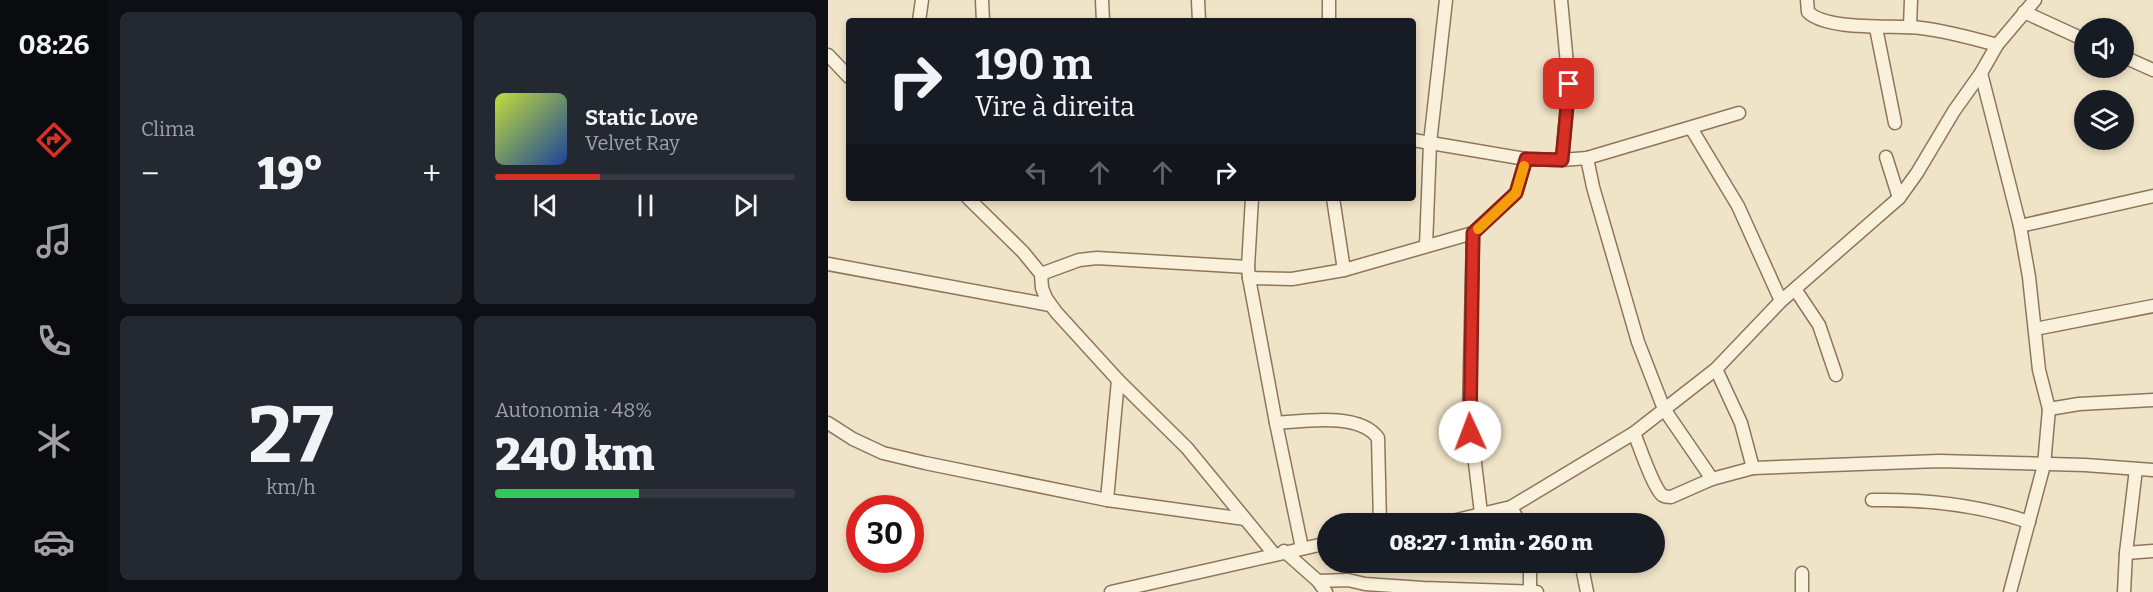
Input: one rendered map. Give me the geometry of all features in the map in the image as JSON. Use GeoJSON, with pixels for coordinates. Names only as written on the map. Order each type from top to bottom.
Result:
{"type":"FeatureCollection","features":[{"type":"Feature","properties":{"kind":"street"},"geometry":{"type":"LineString","coordinates":[[919,18],[922,0]]}},
{"type":"Feature","properties":{"kind":"street"},"geometry":{"type":"LineString","coordinates":[[982,0],[983,18]]}},
{"type":"Feature","properties":{"kind":"street"},"geometry":{"type":"LineString","coordinates":[[1102,0],[1103,18]]}},
{"type":"Feature","properties":{"kind":"street"},"geometry":{"type":"LineString","coordinates":[[1198,0],[1199,18]]}},
{"type":"Feature","properties":{"kind":"street"},"geometry":{"type":"LineString","coordinates":[[1329,0],[1329,18]]}},
{"type":"Feature","properties":{"kind":"street"},"geometry":{"type":"LineString","coordinates":[[1426,246],[1430,143],[1446,0]]}},
{"type":"Feature","properties":{"kind":"street"},"geometry":{"type":"LineString","coordinates":[[1561,0],[1569,84],[1562,160]]}},
{"type":"Feature","properties":{"kind":"street"},"geometry":{"type":"LineString","coordinates":[[1807,0],[1808,12],[1813,17],[1822,20],[1876,28],[1910,27],[1964,36],[1997,45]]}},
{"type":"Feature","properties":{"kind":"street"},"geometry":{"type":"LineString","coordinates":[[1910,27],[1911,0]]}},
{"type":"Feature","properties":{"kind":"street"},"geometry":{"type":"LineString","coordinates":[[1473,233],[1469,413],[1481,513],[1511,507],[1634,433],[1716,369],[1781,302],[1899,198],[1997,45],[2035,0]]}},
{"type":"Feature","properties":{"kind":"street"},"geometry":{"type":"LineString","coordinates":[[2024,12],[2074,35]]}},
{"type":"Feature","properties":{"kind":"street"},"geometry":{"type":"LineString","coordinates":[[1876,28],[1895,123]]}},
{"type":"Feature","properties":{"kind":"street"},"geometry":{"type":"LineString","coordinates":[[828,55],[846,74]]}},
{"type":"Feature","properties":{"kind":"street"},"geometry":{"type":"LineString","coordinates":[[2134,61],[2153,70]]}},
{"type":"Feature","properties":{"kind":"street"},"geometry":{"type":"LineString","coordinates":[[1981,73],[2020,226],[2030,277],[2039,370],[2049,409],[2044,465],[2010,592]]}},
{"type":"Feature","properties":{"kind":"street"},"geometry":{"type":"LineString","coordinates":[[1416,141],[1526,159],[1587,158],[1739,113]]}},
{"type":"Feature","properties":{"kind":"street"},"geometry":{"type":"LineString","coordinates":[[1691,128],[1738,206],[1781,302]]}},
{"type":"Feature","properties":{"kind":"street"},"geometry":{"type":"LineString","coordinates":[[1886,156],[1899,198]]}},
{"type":"Feature","properties":{"kind":"street"},"geometry":{"type":"LineString","coordinates":[[1587,158],[1593,187],[1638,342],[1664,409],[1712,479]]}},
{"type":"Feature","properties":{"kind":"street"},"geometry":{"type":"LineString","coordinates":[[1041,274],[1072,262],[1097,258],[1248,272],[1292,279],[1344,270],[1473,233],[1516,193],[1526,159]]}},
{"type":"Feature","properties":{"kind":"street"},"geometry":{"type":"LineString","coordinates":[[2020,226],[2153,196]]}},
{"type":"Feature","properties":{"kind":"street"},"geometry":{"type":"LineString","coordinates":[[971,201],[1023,252],[1041,274],[1042,288],[1050,305],[1118,380],[1187,448],[1245,519],[1279,553],[1318,581],[1326,592]]}},
{"type":"Feature","properties":{"kind":"street"},"geometry":{"type":"LineString","coordinates":[[1252,201],[1248,272],[1302,548]]}},
{"type":"Feature","properties":{"kind":"street"},"geometry":{"type":"LineString","coordinates":[[1333,201],[1344,270]]}},
{"type":"Feature","properties":{"kind":"street"},"geometry":{"type":"LineString","coordinates":[[828,264],[1050,305]]}},
{"type":"Feature","properties":{"kind":"street"},"geometry":{"type":"LineString","coordinates":[[1795,289],[1819,325],[1836,375]]}},
{"type":"Feature","properties":{"kind":"street"},"geometry":{"type":"LineString","coordinates":[[2035,329],[2153,306]]}},
{"type":"Feature","properties":{"kind":"street"},"geometry":{"type":"LineString","coordinates":[[1716,369],[1741,423],[1753,468]]}},
{"type":"Feature","properties":{"kind":"street"},"geometry":{"type":"LineString","coordinates":[[1107,500],[1118,380]]}},
{"type":"Feature","properties":{"kind":"street"},"geometry":{"type":"LineString","coordinates":[[2049,409],[2079,404],[2153,400]]}},
{"type":"Feature","properties":{"kind":"street"},"geometry":{"type":"LineString","coordinates":[[1276,423],[1324,419],[1355,423],[1372,430],[1378,438],[1380,513]]}},
{"type":"Feature","properties":{"kind":"street"},"geometry":{"type":"LineString","coordinates":[[828,423],[853,439],[883,453],[1107,500],[1245,519]]}},
{"type":"Feature","properties":{"kind":"street"},"geometry":{"type":"LineString","coordinates":[[1634,433],[1656,486],[1664,496],[1671,497],[1712,479],[1753,468],[1939,460],[2085,465],[2153,470]]}},
{"type":"Feature","properties":{"kind":"street"},"geometry":{"type":"LineString","coordinates":[[2124,592],[2136,469]]}},
{"type":"Feature","properties":{"kind":"street"},"geometry":{"type":"LineString","coordinates":[[1872,500],[1910,500],[1967,507],[2007,514],[2029,522]]}},
{"type":"Feature","properties":{"kind":"street"},"geometry":{"type":"LineString","coordinates":[[1511,507],[1514,513]]}},
{"type":"Feature","properties":{"kind":"street"},"geometry":{"type":"LineString","coordinates":[[1117,591],[1317,545]]}},
{"type":"Feature","properties":{"kind":"street"},"geometry":{"type":"LineString","coordinates":[[2126,553],[2153,551]]}},
{"type":"Feature","properties":{"kind":"street"},"geometry":{"type":"LineString","coordinates":[[1318,581],[1339,580],[1423,588],[1532,592],[1531,573]]}},
{"type":"Feature","properties":{"kind":"street"},"geometry":{"type":"LineString","coordinates":[[1583,573],[1587,592]]}},
{"type":"Feature","properties":{"kind":"street"},"geometry":{"type":"LineString","coordinates":[[1802,573],[1802,592]]}},
{"type":"Feature","properties":{"kind":"slow traffic"},"geometry":{"type":"LineString","coordinates":[[1478,229],[1516,193],[1524,166]]}},
{"type":"Feature","properties":{"kind":"route"},"geometry":{"type":"LineString","coordinates":[[1470,432],[1473,233],[1516,193],[1526,159],[1562,160],[1569,84]]}}]}
